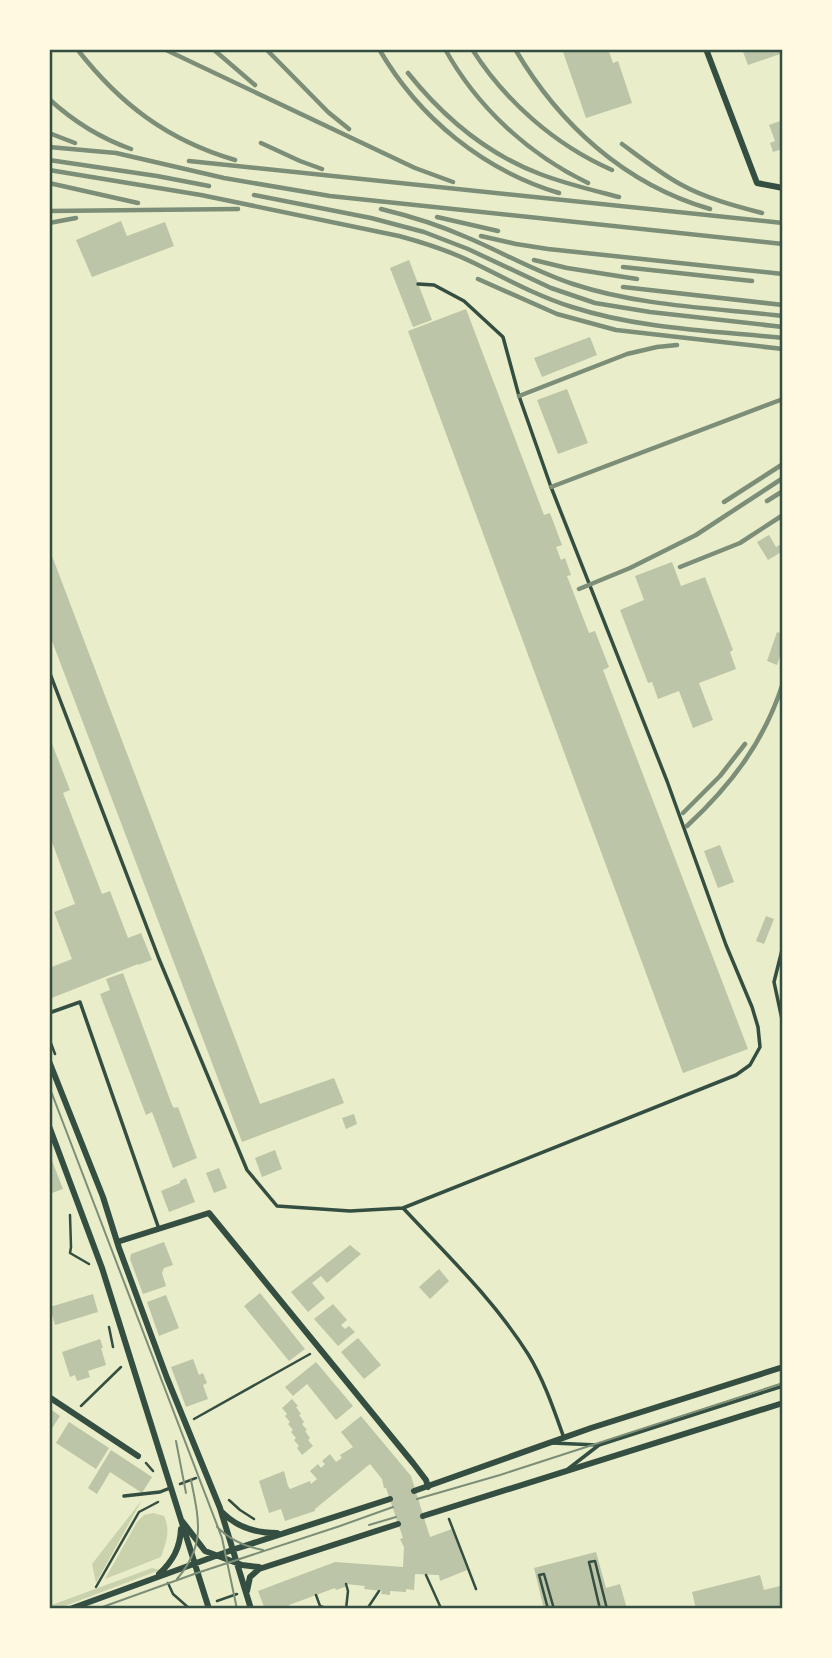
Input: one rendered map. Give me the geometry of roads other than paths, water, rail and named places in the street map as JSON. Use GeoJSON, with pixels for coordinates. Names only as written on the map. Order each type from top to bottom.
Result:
{"type":"FeatureCollection","features":[{"type":"Feature","properties":{"kind":"street"},"geometry":{"type":"LineString","coordinates":[[706,49],[757,183],[783,188]]}},
{"type":"Feature","properties":{"kind":"street"},"geometry":{"type":"LineString","coordinates":[[49,1061],[103,1197],[167,1378],[220,1508],[251,1609]]}},
{"type":"Feature","properties":{"kind":"street"},"geometry":{"type":"LineString","coordinates":[[49,1126],[102,1268],[208,1607]]}},
{"type":"Feature","properties":{"kind":"street"},"geometry":{"type":"LineString","coordinates":[[117,1242],[209,1213],[413,1463],[428,1487]]}},
{"type":"Feature","properties":{"kind":"street"},"geometry":{"type":"LineString","coordinates":[[414,1491],[564,1438],[783,1367]]}},
{"type":"Feature","properties":{"kind":"street"},"geometry":{"type":"LineString","coordinates":[[49,1397],[138,1456]]}},
{"type":"Feature","properties":{"kind":"street"},"geometry":{"type":"LineString","coordinates":[[423,1517],[783,1403]]}},
{"type":"Feature","properties":{"kind":"street"},"geometry":{"type":"LineString","coordinates":[[70,1609],[194,1563],[390,1499]]}},
{"type":"Feature","properties":{"kind":"street"},"geometry":{"type":"LineString","coordinates":[[220,1508],[234,1522],[252,1530],[269,1533],[289,1531]]}},
{"type":"Feature","properties":{"kind":"street"},"geometry":{"type":"LineString","coordinates":[[179,1517],[202,1548],[215,1556],[250,1567],[265,1566]]}},
{"type":"Feature","properties":{"kind":"street"},"geometry":{"type":"LineString","coordinates":[[152,1578],[170,1563],[178,1549],[181,1534],[179,1517]]}},
{"type":"Feature","properties":{"kind":"street"},"geometry":{"type":"LineString","coordinates":[[246,1594],[250,1577],[265,1566],[398,1524]]}},
{"type":"Feature","properties":{"kind":"lane"},"geometry":{"type":"LineString","coordinates":[[49,671],[159,959],[247,1170],[277,1206],[350,1211],[403,1208],[736,1075],[750,1065],[760,1046],[752,1007],[726,945],[667,781],[551,487],[503,337],[464,301],[434,285],[418,284]]}},
{"type":"Feature","properties":{"kind":"lane"},"geometry":{"type":"LineString","coordinates":[[783,946],[774,982],[783,1024]]}},
{"type":"Feature","properties":{"kind":"lane"},"geometry":{"type":"LineString","coordinates":[[49,1013],[79,1002],[159,1229]]}},
{"type":"Feature","properties":{"kind":"lane"},"geometry":{"type":"LineString","coordinates":[[403,1208],[490,1302],[529,1355],[551,1401],[564,1438]]}},
{"type":"Feature","properties":{"kind":"lane"},"geometry":{"type":"LineString","coordinates":[[560,1474],[599,1445],[783,1386]]}},
{"type":"Feature","properties":{"kind":"lane"},"geometry":{"type":"LineString","coordinates":[[550,1443],[599,1445]]}},
{"type":"Feature","properties":{"kind":"lane"},"geometry":{"type":"LineString","coordinates":[[124,1496],[160,1493],[170,1488]]}},
{"type":"Feature","properties":{"kind":"tram line"},"geometry":{"type":"LineString","coordinates":[[49,1086],[222,1538],[237,1609]]}},
{"type":"Feature","properties":{"kind":"tram line"},"geometry":{"type":"LineString","coordinates":[[417,1499],[500,1475],[783,1383]]}},
{"type":"Feature","properties":{"kind":"tram line"},"geometry":{"type":"LineString","coordinates":[[176,1441],[186,1493]]}},
{"type":"Feature","properties":{"kind":"tram line"},"geometry":{"type":"LineString","coordinates":[[177,1579],[193,1555],[198,1532],[191,1480]]}},
{"type":"Feature","properties":{"kind":"tram line"},"geometry":{"type":"LineString","coordinates":[[97,1609],[393,1507]]}},
{"type":"Feature","properties":{"kind":"tram line"},"geometry":{"type":"LineString","coordinates":[[369,1525],[396,1517]]}},
{"type":"Feature","properties":{"kind":"tram line"},"geometry":{"type":"LineString","coordinates":[[217,1527],[238,1542],[263,1550]]}},
{"type":"Feature","properties":{"kind":"tram line"},"geometry":{"type":"LineString","coordinates":[[128,1609],[163,1609]]}},
{"type":"Feature","properties":{"kind":"railway"},"geometry":{"type":"LineString","coordinates":[[77,49],[110,87],[147,118],[188,142],[235,160]]}},
{"type":"Feature","properties":{"kind":"railway"},"geometry":{"type":"LineString","coordinates":[[164,49],[415,168],[453,182]]}},
{"type":"Feature","properties":{"kind":"railway"},"geometry":{"type":"LineString","coordinates":[[213,49],[255,85]]}},
{"type":"Feature","properties":{"kind":"railway"},"geometry":{"type":"LineString","coordinates":[[266,49],[328,112],[349,129]]}},
{"type":"Feature","properties":{"kind":"railway"},"geometry":{"type":"LineString","coordinates":[[379,49],[413,97],[433,119],[456,138],[479,156],[504,170],[559,193]]}},
{"type":"Feature","properties":{"kind":"railway"},"geometry":{"type":"LineString","coordinates":[[445,49],[472,90],[506,127],[545,158],[588,183]]}},
{"type":"Feature","properties":{"kind":"railway"},"geometry":{"type":"LineString","coordinates":[[472,49],[500,86],[533,120],[571,148],[612,170]]}},
{"type":"Feature","properties":{"kind":"railway"},"geometry":{"type":"LineString","coordinates":[[515,49],[552,102],[597,148],[649,184],[710,209]]}},
{"type":"Feature","properties":{"kind":"railway"},"geometry":{"type":"LineString","coordinates":[[408,73],[436,105],[468,133],[502,156],[550,178],[619,197]]}},
{"type":"Feature","properties":{"kind":"railway"},"geometry":{"type":"LineString","coordinates":[[49,99],[87,128],[131,149]]}},
{"type":"Feature","properties":{"kind":"railway"},"geometry":{"type":"LineString","coordinates":[[49,133],[75,143]]}},
{"type":"Feature","properties":{"kind":"railway"},"geometry":{"type":"LineString","coordinates":[[261,143],[322,169]]}},
{"type":"Feature","properties":{"kind":"railway"},"geometry":{"type":"LineString","coordinates":[[622,144],[665,175],[690,189],[762,213]]}},
{"type":"Feature","properties":{"kind":"railway"},"geometry":{"type":"LineString","coordinates":[[49,147],[116,153],[224,178],[330,196],[783,244]]}},
{"type":"Feature","properties":{"kind":"railway"},"geometry":{"type":"LineString","coordinates":[[49,160],[209,186]]}},
{"type":"Feature","properties":{"kind":"railway"},"geometry":{"type":"LineString","coordinates":[[189,161],[783,223]]}},
{"type":"Feature","properties":{"kind":"railway"},"geometry":{"type":"LineString","coordinates":[[49,170],[201,195],[399,236],[447,251],[547,298],[624,320],[783,338]]}},
{"type":"Feature","properties":{"kind":"railway"},"geometry":{"type":"LineString","coordinates":[[49,183],[138,203]]}},
{"type":"Feature","properties":{"kind":"railway"},"geometry":{"type":"LineString","coordinates":[[254,195],[371,218],[424,232],[468,249],[551,288],[595,303],[783,327]]}},
{"type":"Feature","properties":{"kind":"railway"},"geometry":{"type":"LineString","coordinates":[[49,211],[238,209]]}},
{"type":"Feature","properties":{"kind":"railway"},"geometry":{"type":"LineString","coordinates":[[381,209],[445,229],[546,274],[598,291],[677,305],[783,316]]}},
{"type":"Feature","properties":{"kind":"railway"},"geometry":{"type":"LineString","coordinates":[[437,217],[498,231]]}},
{"type":"Feature","properties":{"kind":"railway"},"geometry":{"type":"LineString","coordinates":[[49,223],[76,218]]}},
{"type":"Feature","properties":{"kind":"railway"},"geometry":{"type":"LineString","coordinates":[[481,236],[548,249],[783,274]]}},
{"type":"Feature","properties":{"kind":"railway"},"geometry":{"type":"LineString","coordinates":[[534,260],[637,279]]}},
{"type":"Feature","properties":{"kind":"railway"},"geometry":{"type":"LineString","coordinates":[[623,267],[752,281]]}},
{"type":"Feature","properties":{"kind":"railway"},"geometry":{"type":"LineString","coordinates":[[478,279],[557,314],[616,330],[783,349]]}},
{"type":"Feature","properties":{"kind":"railway"},"geometry":{"type":"LineString","coordinates":[[623,287],[783,305]]}},
{"type":"Feature","properties":{"kind":"railway"},"geometry":{"type":"LineString","coordinates":[[519,396],[627,354],[677,345]]}},
{"type":"Feature","properties":{"kind":"railway"},"geometry":{"type":"LineString","coordinates":[[551,487],[783,399]]}},
{"type":"Feature","properties":{"kind":"railway"},"geometry":{"type":"LineString","coordinates":[[724,502],[783,464]]}},
{"type":"Feature","properties":{"kind":"railway"},"geometry":{"type":"LineString","coordinates":[[579,589],[630,568],[696,535],[783,478]]}},
{"type":"Feature","properties":{"kind":"railway"},"geometry":{"type":"LineString","coordinates":[[767,501],[783,491]]}},
{"type":"Feature","properties":{"kind":"railway"},"geometry":{"type":"LineString","coordinates":[[680,567],[740,543],[783,515]]}},
{"type":"Feature","properties":{"kind":"railway"},"geometry":{"type":"LineString","coordinates":[[687,826],[745,761],[766,724],[783,683]]}},
{"type":"Feature","properties":{"kind":"railway"},"geometry":{"type":"LineString","coordinates":[[683,813],[720,776],[745,744]]}}]}
